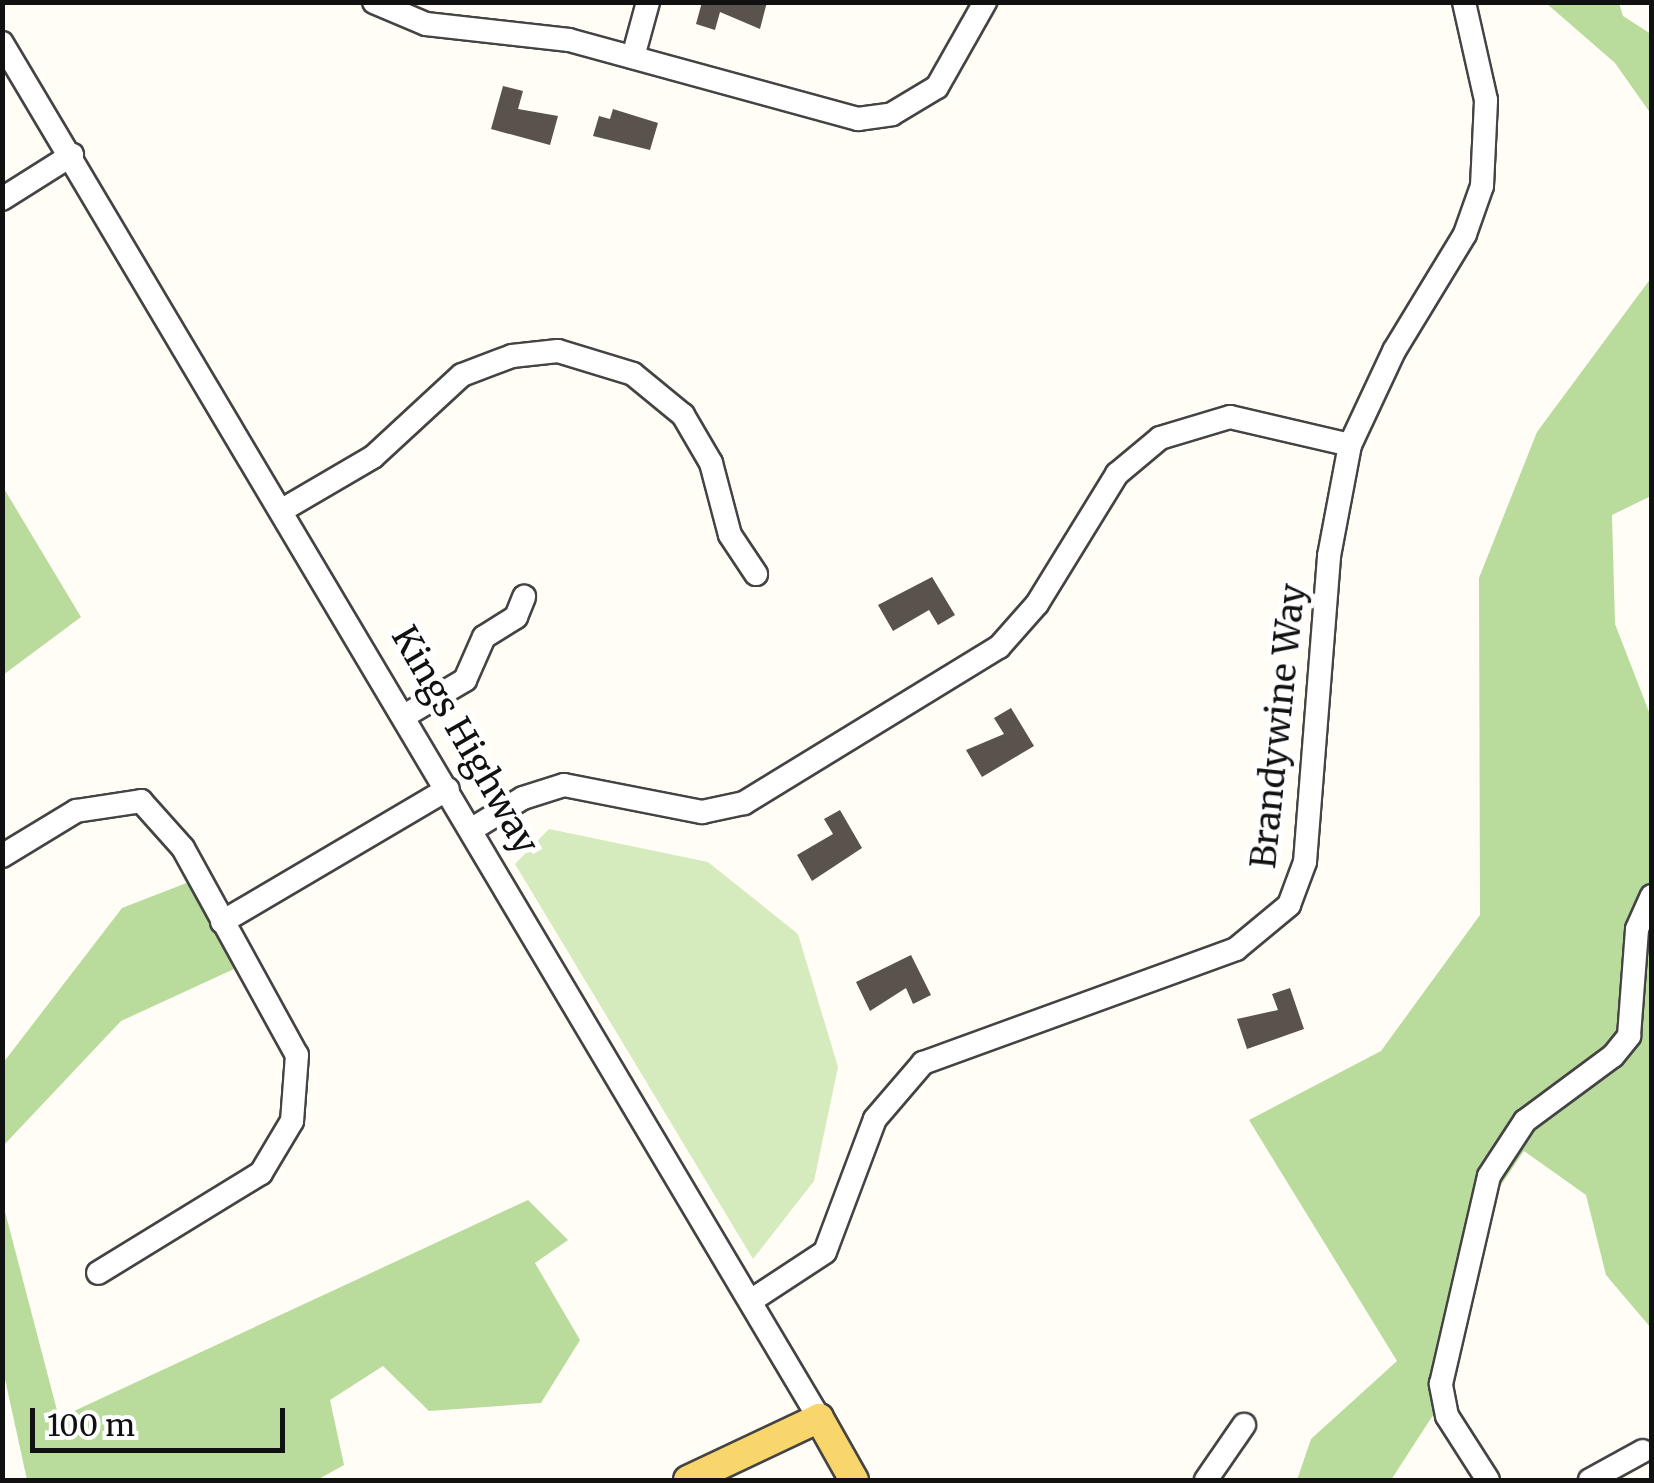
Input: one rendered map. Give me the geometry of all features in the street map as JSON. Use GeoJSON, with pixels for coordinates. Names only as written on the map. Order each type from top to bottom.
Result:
{"type":"FeatureCollection","features":[{"type":"Feature","properties":{"kind":"main road"},"geometry":{"type":"LineString","coordinates":[[688,1480],[819,1418]]}},
{"type":"Feature","properties":{"kind":"main road","name":"Kings Highway"},"geometry":{"type":"LineString","coordinates":[[819,1418],[854,1480]]}},
{"type":"Feature","properties":{"kind":"street"},"geometry":{"type":"LineString","coordinates":[[374,2],[426,24],[534,33],[633,57],[821,114],[875,118],[915,104],[946,79],[984,2]]}},
{"type":"Feature","properties":{"kind":"street"},"geometry":{"type":"LineString","coordinates":[[633,57],[648,2]]}},
{"type":"Feature","properties":{"kind":"street","name":"Brandywine Way"},"geometry":{"type":"LineString","coordinates":[[752,1300],[832,1242],[875,1119],[923,1063],[1236,949],[1289,906],[1305,862],[1329,556],[1350,445],[1394,351],[1465,234],[1482,186],[1486,100],[1464,2]]}},
{"type":"Feature","properties":{"kind":"street","name":"Kings Highway"},"geometry":{"type":"LineString","coordinates":[[3,46],[474,828],[819,1418]]}},
{"type":"Feature","properties":{"kind":"street"},"geometry":{"type":"LineString","coordinates":[[2,199],[72,155]]}},
{"type":"Feature","properties":{"kind":"street"},"geometry":{"type":"LineString","coordinates":[[284,509],[373,457],[462,375],[512,356],[558,352],[634,374],[684,415],[712,463],[730,536],[756,574]]}},
{"type":"Feature","properties":{"kind":"street"},"geometry":{"type":"LineString","coordinates":[[474,828],[524,798],[564,785],[702,812],[744,802],[999,647],[1037,604],[1117,474],[1160,438],[1230,417],[1350,445]]}},
{"type":"Feature","properties":{"kind":"street"},"geometry":{"type":"LineString","coordinates":[[406,715],[465,680],[484,638],[516,617],[524,598]]}},
{"type":"Feature","properties":{"kind":"street"},"geometry":{"type":"LineString","coordinates":[[222,922],[448,789]]}},
{"type":"Feature","properties":{"kind":"street"},"geometry":{"type":"LineString","coordinates":[[2,856],[76,811],[141,800],[183,848],[296,1054],[292,1121],[276,1156],[248,1184],[98,1273]]}},
{"type":"Feature","properties":{"kind":"street"},"geometry":{"type":"LineString","coordinates":[[1488,1480],[1447,1416],[1442,1384],[1489,1176],[1525,1121],[1614,1056],[1629,1036],[1637,928],[1652,896]]}},
{"type":"Feature","properties":{"kind":"street"},"geometry":{"type":"LineString","coordinates":[[1206,1480],[1244,1424]]}},
{"type":"Feature","properties":{"kind":"street"},"geometry":{"type":"LineString","coordinates":[[1590,1480],[1643,1451]]}},
{"type":"Feature","properties":{"kind":"green space"},"geometry":{"type":"Polygon","coordinates":[[[1546,3],[1619,3],[1623,16],[1651,34],[1651,114],[1615,63],[1546,3]]]}},
{"type":"Feature","properties":{"kind":"green space"},"geometry":{"type":"Polygon","coordinates":[[[1651,278],[1651,496],[1612,515],[1615,624],[1651,717],[1651,1328],[1606,1275],[1586,1195],[1524,1151],[1472,1228],[1448,1392],[1391,1480],[1297,1480],[1311,1439],[1397,1361],[1249,1120],[1381,1051],[1480,915],[1479,578],[1537,432],[1651,278]]]}},
{"type":"Feature","properties":{"kind":"green space"},"geometry":{"type":"Polygon","coordinates":[[[3,487],[81,617],[2,675],[3,487]]]}},
{"type":"Feature","properties":{"kind":"green space"},"geometry":{"type":"Polygon","coordinates":[[[549,829],[708,862],[798,934],[838,1067],[814,1181],[753,1259],[515,864],[549,829]]]}},
{"type":"Feature","properties":{"kind":"green space"},"geometry":{"type":"Polygon","coordinates":[[[189,882],[234,969],[121,1021],[3,1146],[3,1063],[122,908],[189,882]]]}},
{"type":"Feature","properties":{"kind":"green space"},"geometry":{"type":"Polygon","coordinates":[[[528,1200],[568,1240],[535,1263],[580,1340],[541,1403],[429,1411],[383,1366],[330,1400],[344,1465],[317,1480],[27,1480],[3,1370],[3,1204],[59,1418],[528,1200]]]}},
{"type":"Feature","properties":{"kind":"building"},"geometry":{"type":"Polygon","coordinates":[[[702,2],[767,2],[760,29],[720,12],[715,30],[696,24],[702,2]]]}},
{"type":"Feature","properties":{"kind":"building"},"geometry":{"type":"Polygon","coordinates":[[[503,86],[523,91],[518,109],[558,116],[550,145],[491,129],[503,86]]]}},
{"type":"Feature","properties":{"kind":"building"},"geometry":{"type":"Polygon","coordinates":[[[613,109],[658,123],[650,150],[593,136],[599,116],[610,119],[613,109]]]}},
{"type":"Feature","properties":{"kind":"building"},"geometry":{"type":"Polygon","coordinates":[[[932,577],[955,615],[938,625],[929,610],[893,631],[878,605],[932,577]]]}},
{"type":"Feature","properties":{"kind":"building"},"geometry":{"type":"Polygon","coordinates":[[[1011,708],[1034,746],[982,777],[966,750],[1004,734],[994,718],[1011,708]]]}},
{"type":"Feature","properties":{"kind":"building"},"geometry":{"type":"Polygon","coordinates":[[[840,810],[862,848],[812,881],[797,855],[833,834],[824,819],[840,810]]]}},
{"type":"Feature","properties":{"kind":"building"},"geometry":{"type":"Polygon","coordinates":[[[911,955],[931,995],[913,1004],[906,988],[870,1011],[856,982],[911,955]]]}},
{"type":"Feature","properties":{"kind":"building"},"geometry":{"type":"Polygon","coordinates":[[[1290,988],[1304,1029],[1247,1049],[1237,1019],[1278,1010],[1272,994],[1290,988]]]}}]}
